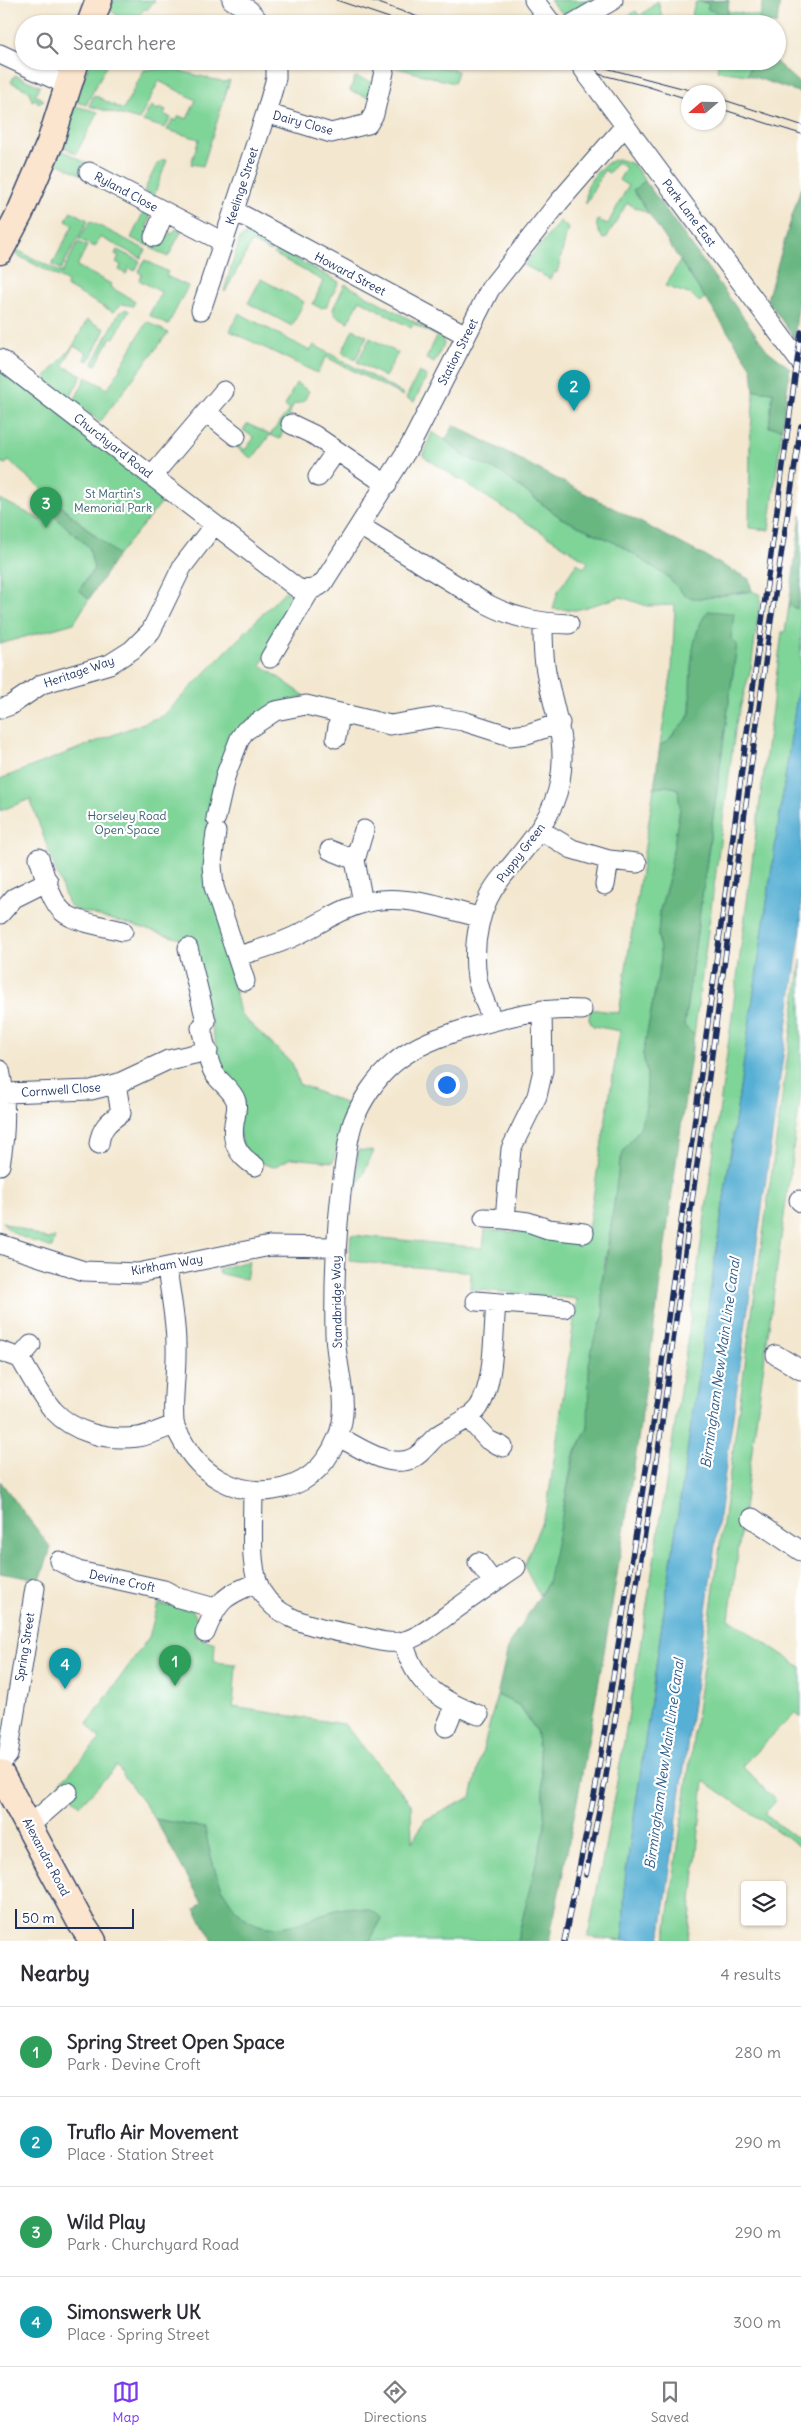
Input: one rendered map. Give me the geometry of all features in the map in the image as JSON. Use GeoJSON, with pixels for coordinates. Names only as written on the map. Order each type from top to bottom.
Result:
{"type":"FeatureCollection","features":[{"type":"Feature","properties":{"kind":"main road"},"geometry":{"type":"LineString","coordinates":[[93,15],[99,0]]}},
{"type":"Feature","properties":{"kind":"main road"},"geometry":{"type":"LineString","coordinates":[[0,251],[20,213],[50,143],[73,70]]}},
{"type":"Feature","properties":{"kind":"main road","name":"Alexandra Road"},"geometry":{"type":"LineString","coordinates":[[0,1773],[81,1923],[93,1941]]}},
{"type":"Feature","properties":{"kind":"street"},"geometry":{"type":"LineString","coordinates":[[232,0],[250,10],[254,15]]}},
{"type":"Feature","properties":{"kind":"street"},"geometry":{"type":"LineString","coordinates":[[534,0],[545,15]]}},
{"type":"Feature","properties":{"kind":"street"},"geometry":{"type":"LineString","coordinates":[[587,15],[613,0]]}},
{"type":"Feature","properties":{"kind":"street"},"geometry":{"type":"LineString","coordinates":[[0,54],[15,61]]}},
{"type":"Feature","properties":{"kind":"street"},"geometry":{"type":"LineString","coordinates":[[35,70],[67,85]]}},
{"type":"Feature","properties":{"kind":"street","name":"Keelinge Street"},"geometry":{"type":"LineString","coordinates":[[201,310],[266,113],[276,78],[276,70]]}},
{"type":"Feature","properties":{"kind":"street","name":"Park Lane East"},"geometry":{"type":"LineString","coordinates":[[584,70],[624,127],[801,363]]}},
{"type":"Feature","properties":{"kind":"street","name":"Dairy Close"},"geometry":{"type":"LineString","coordinates":[[266,113],[331,134],[375,127],[374,114],[384,72]]}},
{"type":"Feature","properties":{"kind":"street","name":"Station Street"},"geometry":{"type":"LineString","coordinates":[[270,658],[304,588],[318,588],[323,583],[411,444],[490,288],[559,202],[624,127]]}},
{"type":"Feature","properties":{"kind":"street","name":"Ryland Close"},"geometry":{"type":"LineString","coordinates":[[88,172],[164,213],[224,242]]}},
{"type":"Feature","properties":{"kind":"street","name":"Howard Street"},"geometry":{"type":"LineString","coordinates":[[235,211],[466,335]]}},
{"type":"Feature","properties":{"kind":"street","name":"Ryland Close"},"geometry":{"type":"LineString","coordinates":[[154,237],[164,213]]}},
{"type":"Feature","properties":{"kind":"street","name":"Churchyard Road"},"geometry":{"type":"LineString","coordinates":[[0,359],[214,525],[304,588]]}},
{"type":"Feature","properties":{"kind":"street"},"geometry":{"type":"LineString","coordinates":[[152,476],[224,391]]}},
{"type":"Feature","properties":{"kind":"street"},"geometry":{"type":"LineString","coordinates":[[206,412],[236,436]]}},
{"type":"Feature","properties":{"kind":"street"},"geometry":{"type":"LineString","coordinates":[[291,424],[314,435],[387,484]]}},
{"type":"Feature","properties":{"kind":"street"},"geometry":{"type":"LineString","coordinates":[[318,477],[336,451]]}},
{"type":"Feature","properties":{"kind":"street","name":"Heritage Way"},"geometry":{"type":"LineString","coordinates":[[0,709],[11,705],[42,684],[110,664],[132,650],[151,630],[182,567],[214,525]]}},
{"type":"Feature","properties":{"kind":"street"},"geometry":{"type":"LineString","coordinates":[[360,526],[507,615],[543,623],[569,624]]}},
{"type":"Feature","properties":{"kind":"street","name":"Puppy Green"},"geometry":{"type":"LineString","coordinates":[[493,1020],[477,979],[476,939],[481,918],[487,901],[500,878],[520,857],[540,830],[554,805],[560,780],[563,746],[560,723],[547,676],[543,647],[543,623]]}},
{"type":"Feature","properties":{"kind":"street"},"geometry":{"type":"LineString","coordinates":[[245,981],[214,887],[212,865],[216,825],[226,774],[240,738],[245,731],[275,711],[306,705],[390,725],[438,717],[463,722],[510,736],[526,734],[560,723]]}},
{"type":"Feature","properties":{"kind":"street"},"geometry":{"type":"LineString","coordinates":[[336,738],[340,714]]}},
{"type":"Feature","properties":{"kind":"street"},"geometry":{"type":"LineString","coordinates":[[364,830],[355,860],[364,903]]}},
{"type":"Feature","properties":{"kind":"street"},"geometry":{"type":"LineString","coordinates":[[540,830],[572,849],[609,860],[637,863]]}},
{"type":"Feature","properties":{"kind":"street"},"geometry":{"type":"LineString","coordinates":[[330,850],[355,860]]}},
{"type":"Feature","properties":{"kind":"street"},"geometry":{"type":"LineString","coordinates":[[39,858],[56,904],[63,913],[73,918],[123,930]]}},
{"type":"Feature","properties":{"kind":"street"},"geometry":{"type":"LineString","coordinates":[[606,885],[609,860]]}},
{"type":"Feature","properties":{"kind":"street"},"geometry":{"type":"LineString","coordinates":[[0,914],[14,898],[48,881]]}},
{"type":"Feature","properties":{"kind":"street"},"geometry":{"type":"LineString","coordinates":[[238,956],[277,944],[342,911],[364,903],[380,900],[409,900],[481,918]]}},
{"type":"Feature","properties":{"kind":"street"},"geometry":{"type":"LineString","coordinates":[[188,948],[206,1021],[201,1028],[214,1073],[230,1090],[236,1101],[237,1113],[233,1137],[235,1145],[240,1154],[255,1166]]}},
{"type":"Feature","properties":{"kind":"street"},"geometry":{"type":"LineString","coordinates":[[504,1219],[511,1148],[537,1096],[543,1070],[542,1010]]}},
{"type":"Feature","properties":{"kind":"street","name":"Standbridge Way"},"geometry":{"type":"LineString","coordinates":[[167,1268],[176,1343],[174,1425],[189,1453],[207,1472],[230,1485],[253,1492],[276,1490],[300,1483],[316,1473],[328,1460],[339,1437],[344,1414],[342,1382],[335,1337],[336,1247],[341,1189],[353,1123],[376,1082],[392,1064],[426,1043],[493,1020],[542,1010],[582,1010]]}},
{"type":"Feature","properties":{"kind":"street","name":"Cornwell Close"},"geometry":{"type":"LineString","coordinates":[[5,1093],[91,1090],[116,1084],[168,1060],[208,1051]]}},
{"type":"Feature","properties":{"kind":"street"},"geometry":{"type":"LineString","coordinates":[[0,1070],[5,1093],[6,1127],[0,1165]]}},
{"type":"Feature","properties":{"kind":"street","name":"Cornwell Close"},"geometry":{"type":"LineString","coordinates":[[99,1144],[100,1133],[105,1125],[121,1113],[122,1106],[116,1084]]}},
{"type":"Feature","properties":{"kind":"street"},"geometry":{"type":"LineString","coordinates":[[484,1218],[528,1222],[548,1229],[584,1233]]}},
{"type":"Feature","properties":{"kind":"street","name":"Kirkham Way"},"geometry":{"type":"LineString","coordinates":[[0,1244],[84,1271],[138,1273],[270,1246],[336,1247]]}},
{"type":"Feature","properties":{"kind":"street"},"geometry":{"type":"LineString","coordinates":[[476,1301],[564,1308]]}},
{"type":"Feature","properties":{"kind":"street"},"geometry":{"type":"LineString","coordinates":[[339,1437],[378,1456],[402,1461],[412,1458],[436,1437],[468,1417],[478,1408],[488,1387],[496,1303]]}},
{"type":"Feature","properties":{"kind":"street"},"geometry":{"type":"LineString","coordinates":[[0,1351],[25,1352],[52,1409],[67,1423],[93,1435],[138,1437],[174,1425]]}},
{"type":"Feature","properties":{"kind":"street"},"geometry":{"type":"LineString","coordinates":[[776,1355],[801,1370]]}},
{"type":"Feature","properties":{"kind":"street"},"geometry":{"type":"LineString","coordinates":[[468,1417],[488,1440],[503,1447]]}},
{"type":"Feature","properties":{"kind":"street"},"geometry":{"type":"LineString","coordinates":[[253,1492],[252,1559],[256,1583],[268,1602],[281,1613],[297,1621],[325,1629],[386,1641],[403,1641],[422,1633],[516,1566]]}},
{"type":"Feature","properties":{"kind":"street"},"geometry":{"type":"LineString","coordinates":[[752,1518],[801,1551]]}},
{"type":"Feature","properties":{"kind":"street","name":"Devine Croft"},"geometry":{"type":"LineString","coordinates":[[59,1561],[78,1571],[164,1590],[179,1598],[215,1608]]}},
{"type":"Feature","properties":{"kind":"street"},"geometry":{"type":"LineString","coordinates":[[478,1562],[493,1582]]}},
{"type":"Feature","properties":{"kind":"street"},"geometry":{"type":"LineString","coordinates":[[205,1633],[215,1608],[232,1593],[256,1583]]}},
{"type":"Feature","properties":{"kind":"street","name":"Spring Street"},"geometry":{"type":"LineString","coordinates":[[0,1764],[8,1755],[35,1588]]}},
{"type":"Feature","properties":{"kind":"street"},"geometry":{"type":"LineString","coordinates":[[403,1641],[408,1660],[420,1681],[455,1706],[480,1715]]}},
{"type":"Feature","properties":{"kind":"street"},"geometry":{"type":"LineString","coordinates":[[446,1727],[455,1706]]}},
{"type":"Feature","properties":{"kind":"street"},"geometry":{"type":"LineString","coordinates":[[29,1826],[68,1792]]}},
{"type":"Feature","properties":{"kind":"green space"},"geometry":{"type":"Polygon","coordinates":[[[114,0],[155,0],[147,10],[144,9],[140,15],[117,15],[109,9],[114,0]]]}},
{"type":"Feature","properties":{"kind":"green space"},"geometry":{"type":"Polygon","coordinates":[[[550,0],[594,1],[576,12],[566,14],[561,12],[550,0]]]}},
{"type":"Feature","properties":{"kind":"green space"},"geometry":{"type":"Polygon","coordinates":[[[729,0],[727,15],[707,9],[709,4],[700,1],[729,0]]]}},
{"type":"Feature","properties":{"kind":"green space"},"geometry":{"type":"Polygon","coordinates":[[[763,0],[780,0],[778,15],[760,15],[763,0]]]}},
{"type":"Feature","properties":{"kind":"green space"},"geometry":{"type":"Polygon","coordinates":[[[658,1],[662,15],[641,15],[658,1]]]}},
{"type":"Feature","properties":{"kind":"green space"},"geometry":{"type":"Polygon","coordinates":[[[700,1],[709,4],[707,8],[727,15],[691,15],[696,2],[700,1]]]}},
{"type":"Feature","properties":{"kind":"green space"},"geometry":{"type":"Polygon","coordinates":[[[636,11],[639,15],[629,15],[636,11]]]}},
{"type":"Feature","properties":{"kind":"green space"},"geometry":{"type":"Polygon","coordinates":[[[727,11],[753,15],[727,15],[727,11]]]}},
{"type":"Feature","properties":{"kind":"green space"},"geometry":{"type":"Polygon","coordinates":[[[87,70],[104,70],[86,105],[76,102],[87,70]]]}},
{"type":"Feature","properties":{"kind":"green space"},"geometry":{"type":"Polygon","coordinates":[[[144,70],[176,70],[224,82],[230,80],[203,166],[191,164],[199,139],[167,130],[173,119],[176,121],[179,116],[187,119],[196,100],[159,81],[139,120],[89,106],[94,95],[123,110],[144,70]]]}},
{"type":"Feature","properties":{"kind":"green space"},"geometry":{"type":"Polygon","coordinates":[[[405,70],[458,71],[454,83],[405,70]]]}},
{"type":"Feature","properties":{"kind":"green space"},"geometry":{"type":"Polygon","coordinates":[[[717,70],[749,70],[748,75],[717,70]]]}},
{"type":"Feature","properties":{"kind":"green space"},"geometry":{"type":"Polygon","coordinates":[[[749,70],[785,70],[801,85],[801,93],[748,75],[749,70]]]}},
{"type":"Feature","properties":{"kind":"green space"},"geometry":{"type":"Polygon","coordinates":[[[15,75],[40,86],[35,95],[44,100],[38,103],[36,99],[32,101],[29,91],[11,82],[15,75]]]}},
{"type":"Feature","properties":{"kind":"green space"},"geometry":{"type":"Polygon","coordinates":[[[355,77],[372,82],[368,97],[350,91],[355,77]]]}},
{"type":"Feature","properties":{"kind":"green space"},"geometry":{"type":"Polygon","coordinates":[[[75,106],[98,112],[76,154],[61,145],[75,106]]]}},
{"type":"Feature","properties":{"kind":"green space"},"geometry":{"type":"Polygon","coordinates":[[[151,106],[158,110],[160,107],[166,110],[164,114],[171,118],[165,128],[142,121],[151,106]]]}},
{"type":"Feature","properties":{"kind":"green space"},"geometry":{"type":"Polygon","coordinates":[[[60,149],[90,165],[84,176],[55,162],[60,149]]]}},
{"type":"Feature","properties":{"kind":"green space"},"geometry":{"type":"Polygon","coordinates":[[[618,159],[633,164],[645,181],[633,190],[649,214],[627,203],[607,237],[603,239],[598,230],[597,223],[598,220],[608,224],[628,186],[619,180],[626,168],[617,162],[609,173],[604,170],[586,204],[587,190],[589,183],[600,169],[609,162],[618,159]]]}},
{"type":"Feature","properties":{"kind":"green space"},"geometry":{"type":"Polygon","coordinates":[[[167,160],[154,196],[144,191],[157,164],[167,160]]]}},
{"type":"Feature","properties":{"kind":"green space"},"geometry":{"type":"Polygon","coordinates":[[[645,181],[767,350],[790,368],[782,428],[769,427],[773,392],[754,390],[752,368],[633,190],[645,181]]]}},
{"type":"Feature","properties":{"kind":"green space"},"geometry":{"type":"Polygon","coordinates":[[[801,187],[801,284],[794,338],[767,299],[801,187]]]}},
{"type":"Feature","properties":{"kind":"green space"},"geometry":{"type":"Polygon","coordinates":[[[71,211],[88,220],[61,269],[52,265],[73,225],[66,221],[71,211]]]}},
{"type":"Feature","properties":{"kind":"green space"},"geometry":{"type":"Polygon","coordinates":[[[144,211],[150,216],[145,235],[151,239],[148,246],[131,238],[144,211]]]}},
{"type":"Feature","properties":{"kind":"green space"},"geometry":{"type":"Polygon","coordinates":[[[90,221],[146,250],[141,258],[100,237],[95,247],[79,239],[90,221]]]}},
{"type":"Feature","properties":{"kind":"green space"},"geometry":{"type":"Polygon","coordinates":[[[560,221],[568,228],[557,273],[554,272],[550,279],[524,265],[560,221]]]}},
{"type":"Feature","properties":{"kind":"green space"},"geometry":{"type":"Polygon","coordinates":[[[176,229],[182,230],[168,257],[151,248],[155,239],[163,243],[169,233],[172,234],[176,229]]]}},
{"type":"Feature","properties":{"kind":"green space"},"geometry":{"type":"Polygon","coordinates":[[[248,234],[274,247],[271,252],[252,242],[225,292],[240,238],[248,234]]]}},
{"type":"Feature","properties":{"kind":"green space"},"geometry":{"type":"Polygon","coordinates":[[[78,242],[87,246],[77,266],[111,284],[110,287],[135,301],[133,306],[122,304],[113,312],[66,286],[68,282],[15,254],[17,250],[62,273],[78,242]]]}},
{"type":"Feature","properties":{"kind":"green space"},"geometry":{"type":"Polygon","coordinates":[[[277,249],[339,282],[326,307],[320,308],[313,304],[323,281],[274,254],[277,249]]]}},
{"type":"Feature","properties":{"kind":"green space"},"geometry":{"type":"Polygon","coordinates":[[[117,250],[140,261],[135,271],[129,268],[126,274],[119,270],[121,265],[116,262],[119,256],[115,254],[117,250]]]}},
{"type":"Feature","properties":{"kind":"green space"},"geometry":{"type":"Polygon","coordinates":[[[145,260],[168,272],[166,276],[188,286],[168,325],[149,315],[161,292],[139,280],[142,274],[138,272],[145,260]]]}},
{"type":"Feature","properties":{"kind":"green space"},"geometry":{"type":"Polygon","coordinates":[[[680,261],[705,298],[699,302],[692,295],[665,286],[680,261]]]}},
{"type":"Feature","properties":{"kind":"green space"},"geometry":{"type":"Polygon","coordinates":[[[261,279],[304,302],[292,326],[248,303],[261,279]]]}},
{"type":"Feature","properties":{"kind":"green space"},"geometry":{"type":"Polygon","coordinates":[[[345,284],[415,322],[411,328],[360,300],[348,322],[335,315],[333,309],[345,284]]]}},
{"type":"Feature","properties":{"kind":"green space"},"geometry":{"type":"Polygon","coordinates":[[[126,309],[129,311],[114,338],[111,337],[96,365],[93,363],[119,313],[126,309]]]}},
{"type":"Feature","properties":{"kind":"green space"},"geometry":{"type":"Polygon","coordinates":[[[239,313],[310,351],[314,345],[404,394],[403,396],[326,357],[317,373],[230,331],[239,313]]]}},
{"type":"Feature","properties":{"kind":"green space"},"geometry":{"type":"Polygon","coordinates":[[[87,320],[105,329],[89,361],[84,359],[87,353],[73,346],[87,320]]]}},
{"type":"Feature","properties":{"kind":"green space"},"geometry":{"type":"Polygon","coordinates":[[[147,321],[168,333],[100,422],[74,401],[86,377],[108,389],[147,321]]]}},
{"type":"Feature","properties":{"kind":"green space"},"geometry":{"type":"Polygon","coordinates":[[[416,322],[442,337],[444,344],[434,363],[426,359],[437,336],[415,325],[416,322]]]}},
{"type":"Feature","properties":{"kind":"green space"},"geometry":{"type":"Polygon","coordinates":[[[353,329],[367,336],[355,360],[342,352],[353,329]]]}},
{"type":"Feature","properties":{"kind":"green space"},"geometry":{"type":"Polygon","coordinates":[[[370,338],[398,353],[385,377],[357,362],[370,338]]]}},
{"type":"Feature","properties":{"kind":"green space"},"geometry":{"type":"Polygon","coordinates":[[[73,346],[63,366],[82,375],[70,398],[44,379],[73,346]]]}},
{"type":"Feature","properties":{"kind":"green space","name":"St Martin's Memorial Park"},"geometry":{"type":"Polygon","coordinates":[[[0,364],[167,496],[118,555],[9,461],[5,464],[0,462],[0,364]]]}},
{"type":"Feature","properties":{"kind":"green space"},"geometry":{"type":"Polygon","coordinates":[[[419,372],[427,376],[414,402],[406,398],[419,372]]]}},
{"type":"Feature","properties":{"kind":"green space"},"geometry":{"type":"Polygon","coordinates":[[[296,383],[309,391],[304,401],[293,405],[280,439],[270,435],[289,410],[285,406],[296,383]]]}},
{"type":"Feature","properties":{"kind":"green space"},"geometry":{"type":"Polygon","coordinates":[[[754,390],[773,392],[769,427],[782,428],[769,530],[749,528],[750,443],[754,390]]]}},
{"type":"Feature","properties":{"kind":"green space"},"geometry":{"type":"Polygon","coordinates":[[[248,424],[270,435],[252,459],[214,430],[221,431],[245,450],[254,438],[243,430],[248,424]]]}},
{"type":"Feature","properties":{"kind":"green space"},"geometry":{"type":"Polygon","coordinates":[[[454,425],[749,579],[752,591],[698,599],[685,596],[668,577],[620,545],[561,518],[500,472],[464,456],[445,440],[454,425]]]}},
{"type":"Feature","properties":{"kind":"green space"},"geometry":{"type":"Polygon","coordinates":[[[432,432],[464,456],[500,472],[561,518],[620,545],[668,577],[685,596],[698,599],[752,591],[761,595],[751,668],[736,723],[694,1035],[684,1026],[737,644],[698,628],[691,666],[690,712],[685,723],[668,742],[660,745],[672,670],[675,605],[647,606],[621,597],[576,610],[553,609],[558,591],[577,563],[584,568],[588,562],[423,456],[432,432]]]}},
{"type":"Feature","properties":{"kind":"green space"},"geometry":{"type":"Polygon","coordinates":[[[0,499],[41,520],[47,510],[89,547],[94,568],[79,590],[89,599],[74,623],[0,644],[0,499]]]}},
{"type":"Feature","properties":{"kind":"green space"},"geometry":{"type":"Polygon","coordinates":[[[52,499],[118,555],[89,599],[79,590],[94,569],[89,547],[47,510],[52,499]]]}},
{"type":"Feature","properties":{"kind":"green space"},"geometry":{"type":"Polygon","coordinates":[[[801,515],[801,580],[797,609],[789,605],[801,515]]]}},
{"type":"Feature","properties":{"kind":"green space"},"geometry":{"type":"Polygon","coordinates":[[[801,580],[801,668],[625,1879],[623,1941],[588,1937],[646,1612],[671,1449],[718,1123],[782,632],[785,632],[789,605],[797,609],[801,580]]]}},
{"type":"Feature","properties":{"kind":"green space","name":"Horseley Road Open Space"},"geometry":{"type":"Polygon","coordinates":[[[285,591],[296,598],[261,665],[305,696],[274,706],[216,785],[222,927],[240,1014],[292,1063],[299,1084],[349,1105],[333,1162],[291,1158],[274,1167],[261,1163],[245,1152],[218,1054],[191,942],[74,909],[68,904],[30,799],[0,811],[0,779],[164,715],[285,591]]]}},
{"type":"Feature","properties":{"kind":"green space"},"geometry":{"type":"Polygon","coordinates":[[[708,611],[734,613],[731,638],[737,644],[684,1026],[694,1035],[647,1378],[626,1520],[602,1661],[549,1941],[517,1941],[545,1826],[541,1764],[536,1730],[519,1705],[497,1695],[509,1644],[548,1583],[574,1457],[588,1428],[589,1364],[594,1339],[604,1315],[601,1285],[606,1264],[619,1165],[624,1150],[640,1128],[646,1107],[647,1075],[643,1054],[661,959],[658,935],[660,910],[668,882],[680,808],[678,789],[668,786],[654,788],[660,745],[668,740],[686,721],[689,715],[693,648],[699,628],[708,611]]]}},
{"type":"Feature","properties":{"kind":"green space"},"geometry":{"type":"Polygon","coordinates":[[[668,786],[678,789],[680,808],[668,882],[660,910],[658,935],[661,959],[643,1054],[647,1075],[646,1107],[640,1128],[624,1150],[601,1285],[604,1315],[600,1325],[588,1428],[573,1457],[553,1565],[548,1583],[539,1595],[524,1566],[547,1508],[577,1299],[470,1289],[471,1272],[349,1261],[351,1235],[483,1248],[485,1230],[586,1241],[620,1031],[593,1026],[589,1019],[590,1009],[619,1013],[654,788],[668,786]]]}},
{"type":"Feature","properties":{"kind":"green space"},"geometry":{"type":"Polygon","coordinates":[[[801,960],[801,1092],[729,1619],[801,1667],[801,1718],[796,1712],[742,1766],[776,1801],[764,1814],[801,1841],[801,1847],[704,1781],[688,1941],[665,1941],[801,960]]]}},
{"type":"Feature","properties":{"kind":"green space"},"geometry":{"type":"Polygon","coordinates":[[[358,1150],[374,1151],[356,1190],[358,1150]]]}},
{"type":"Feature","properties":{"kind":"green space"},"geometry":{"type":"Polygon","coordinates":[[[3,1222],[47,1239],[55,1237],[52,1248],[12,1232],[3,1222]]]}},
{"type":"Feature","properties":{"kind":"green space"},"geometry":{"type":"Polygon","coordinates":[[[249,1261],[246,1280],[219,1273],[218,1269],[249,1261]]]}},
{"type":"Feature","properties":{"kind":"green space"},"geometry":{"type":"Polygon","coordinates":[[[0,1481],[51,1548],[40,1580],[0,1573],[0,1481]]]}},
{"type":"Feature","properties":{"kind":"green space"},"geometry":{"type":"Polygon","coordinates":[[[158,1604],[192,1610],[198,1619],[194,1636],[215,1643],[214,1662],[236,1664],[233,1707],[344,1724],[411,1804],[412,1842],[425,1820],[471,1797],[497,1695],[518,1705],[536,1730],[541,1764],[545,1826],[517,1941],[370,1941],[382,1918],[370,1910],[358,1907],[332,1911],[281,1927],[263,1926],[248,1920],[236,1909],[226,1895],[212,1861],[205,1828],[155,1819],[117,1766],[80,1805],[60,1783],[100,1739],[87,1724],[149,1637],[158,1604]]]}},
{"type":"Feature","properties":{"kind":"green space"},"geometry":{"type":"Polygon","coordinates":[[[155,1819],[205,1828],[212,1861],[218,1878],[226,1895],[236,1909],[248,1920],[263,1926],[281,1927],[333,1911],[358,1907],[370,1910],[382,1918],[370,1941],[213,1941],[195,1909],[202,1903],[155,1819]]]}},
{"type":"Feature","properties":{"kind":"water","name":"Birmingham New Main Line Canal"},"geometry":{"type":"Polygon","coordinates":[[[801,668],[801,927],[660,1941],[623,1941],[625,1879],[801,668]]]}},
{"type":"Feature","properties":{"kind":"tram line"},"geometry":{"type":"LineString","coordinates":[[336,0],[380,15]]}},
{"type":"Feature","properties":{"kind":"tram line"},"geometry":{"type":"LineString","coordinates":[[370,0],[412,15]]}},
{"type":"Feature","properties":{"kind":"tram line"},"geometry":{"type":"LineString","coordinates":[[583,70],[681,97]]}},
{"type":"Feature","properties":{"kind":"tram line"},"geometry":{"type":"LineString","coordinates":[[613,70],[681,88]]}},
{"type":"Feature","properties":{"kind":"tram line"},"geometry":{"type":"LineString","coordinates":[[726,101],[801,125]]}},
{"type":"Feature","properties":{"kind":"tram line"},"geometry":{"type":"LineString","coordinates":[[726,111],[801,134]]}},
{"type":"Feature","properties":{"kind":"railway"},"geometry":{"type":"LineString","coordinates":[[564,1941],[595,1791],[657,1400],[801,332]]}},
{"type":"Feature","properties":{"kind":"railway"},"geometry":{"type":"LineString","coordinates":[[586,1875],[605,1782],[657,1459],[770,627],[801,426]]}},
{"type":"Feature","properties":{"kind":"place","name":"Truflo Air Movement"},"geometry":{"type":"Point","coordinates":[574,411]}},
{"type":"Feature","properties":{"kind":"place","name":"Wild Play"},"geometry":{"type":"Point","coordinates":[46,528]}},
{"type":"Feature","properties":{"kind":"place","name":"Spring Street Open Space"},"geometry":{"type":"Point","coordinates":[175,1686]}},
{"type":"Feature","properties":{"kind":"place","name":"Simonswerk UK"},"geometry":{"type":"Point","coordinates":[65,1689]}}]}
